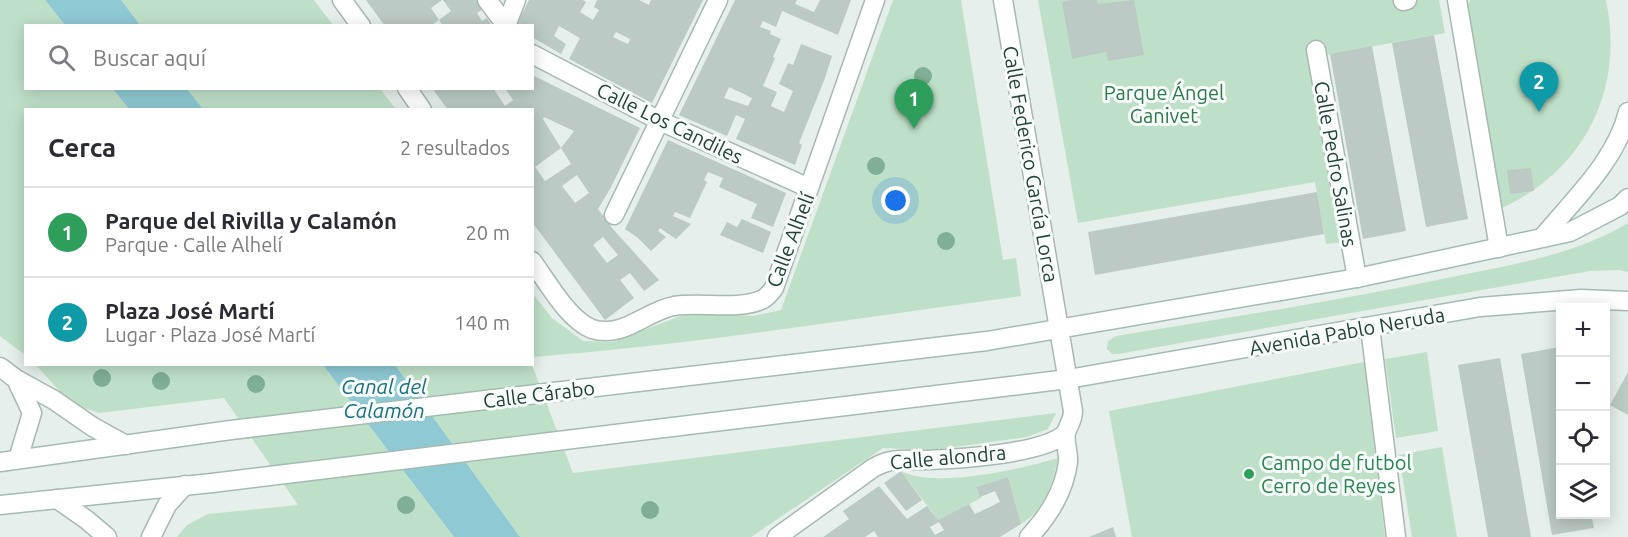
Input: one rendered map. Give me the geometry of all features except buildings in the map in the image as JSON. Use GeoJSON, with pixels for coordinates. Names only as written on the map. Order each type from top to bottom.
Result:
{"type":"FeatureCollection","features":[{"type":"Feature","properties":{"kind":"main road"},"geometry":{"type":"LineString","coordinates":[[342,0],[360,24]]}},
{"type":"Feature","properties":{"kind":"main road"},"geometry":{"type":"LineString","coordinates":[[487,0],[505,24]]}},
{"type":"Feature","properties":{"kind":"main road"},"geometry":{"type":"LineString","coordinates":[[506,24],[516,0]]}},
{"type":"Feature","properties":{"kind":"main road"},"geometry":{"type":"LineString","coordinates":[[614,215],[717,0]]}},
{"type":"Feature","properties":{"kind":"main road","name":"Calle Alhelí"},"geometry":{"type":"LineString","coordinates":[[534,264],[564,306],[583,324],[591,328],[612,331],[634,324],[658,310],[671,307],[686,304],[740,304],[762,300],[768,296],[774,288],[875,0]]}},
{"type":"Feature","properties":{"kind":"main road","name":"Calle Federico García Lorca"},"geometry":{"type":"LineString","coordinates":[[1004,0],[1073,411],[1073,418],[1066,433],[1068,460],[1062,488],[1047,517],[1029,537]]}},
{"type":"Feature","properties":{"kind":"main road"},"geometry":{"type":"LineString","coordinates":[[1457,0],[1499,248]]}},
{"type":"Feature","properties":{"kind":"main road","name":"Calle Pedro Salinas"},"geometry":{"type":"LineString","coordinates":[[1316,50],[1357,278]]}},
{"type":"Feature","properties":{"kind":"main road","name":"Calle Los Candiles"},"geometry":{"type":"LineString","coordinates":[[534,55],[660,121],[809,188]]}},
{"type":"Feature","properties":{"kind":"main road"},"geometry":{"type":"LineString","coordinates":[[408,90],[421,108]]}},
{"type":"Feature","properties":{"kind":"main road"},"geometry":{"type":"LineString","coordinates":[[1542,238],[1607,158],[1625,124],[1628,112]]}},
{"type":"Feature","properties":{"kind":"main road"},"geometry":{"type":"LineString","coordinates":[[1060,329],[1357,278],[1570,232],[1620,206],[1628,198]]}},
{"type":"Feature","properties":{"kind":"main road","name":"Avenida Pablo Neruda"},"geometry":{"type":"LineString","coordinates":[[1068,379],[1492,306],[1581,299],[1628,301]]}},
{"type":"Feature","properties":{"kind":"main road"},"geometry":{"type":"LineString","coordinates":[[1370,327],[1396,537]]}},
{"type":"Feature","properties":{"kind":"main road","name":"Calle Cárabo"},"geometry":{"type":"LineString","coordinates":[[9,460],[987,341],[1060,329]]}},
{"type":"Feature","properties":{"kind":"main road"},"geometry":{"type":"LineString","coordinates":[[0,367],[93,427],[126,444]]}},
{"type":"Feature","properties":{"kind":"main road"},"geometry":{"type":"LineString","coordinates":[[9,460],[32,413],[16,379]]}},
{"type":"Feature","properties":{"kind":"main road"},"geometry":{"type":"LineString","coordinates":[[0,505],[185,485],[1068,379]]}},
{"type":"Feature","properties":{"kind":"main road","name":"Calle alondra"},"geometry":{"type":"LineString","coordinates":[[777,537],[885,461],[949,459],[996,454],[1055,440],[1066,433]]}},
{"type":"Feature","properties":{"kind":"main road"},"geometry":{"type":"LineString","coordinates":[[151,537],[167,505],[185,485]]}},
{"type":"Feature","properties":{"kind":"main road"},"geometry":{"type":"LineString","coordinates":[[57,499],[106,537]]}},
{"type":"Feature","properties":{"kind":"green space"},"geometry":{"type":"Polygon","coordinates":[[[0,0],[45,0],[64,24],[24,24],[24,90],[114,90],[128,108],[24,108],[24,354],[0,336],[0,0]]]}},
{"type":"Feature","properties":{"kind":"green space"},"geometry":{"type":"Polygon","coordinates":[[[121,0],[314,0],[332,24],[139,24],[121,0]]]}},
{"type":"Feature","properties":{"kind":"green space"},"geometry":{"type":"Polygon","coordinates":[[[893,0],[961,0],[1003,260],[1016,258],[1021,296],[716,338],[534,357],[534,296],[552,318],[583,341],[613,342],[683,315],[700,313],[754,316],[781,310],[893,0]]]}},
{"type":"Feature","properties":{"kind":"green space","name":"Parque Ángel Ganivet"},"geometry":{"type":"Polygon","coordinates":[[[1038,0],[1439,0],[1445,33],[1321,56],[1354,241],[1326,244],[1315,182],[1078,223],[1038,0]]]}},
{"type":"Feature","properties":{"kind":"green space"},"geometry":{"type":"Polygon","coordinates":[[[1470,0],[1606,0],[1610,33],[1609,65],[1603,96],[1592,124],[1575,150],[1555,173],[1529,193],[1500,209],[1465,11],[1470,0]]]}},
{"type":"Feature","properties":{"kind":"green space"},"geometry":{"type":"Polygon","coordinates":[[[188,90],[381,90],[395,108],[202,108],[188,90]]]}},
{"type":"Feature","properties":{"kind":"green space"},"geometry":{"type":"Polygon","coordinates":[[[1628,223],[1628,272],[1590,271],[1118,354],[1112,354],[1107,349],[1108,341],[1116,336],[1364,294],[1540,258],[1585,244],[1628,223]]]}},
{"type":"Feature","properties":{"kind":"green space"},"geometry":{"type":"Polygon","coordinates":[[[1427,352],[1438,431],[1396,438],[1385,359],[1427,352]]]}},
{"type":"Feature","properties":{"kind":"green space","name":"Campo de futbol Cerro de Reyes"},"geometry":{"type":"Polygon","coordinates":[[[1364,362],[1385,537],[1132,537],[1109,411],[1364,362]]]}},
{"type":"Feature","properties":{"kind":"green space"},"geometry":{"type":"Polygon","coordinates":[[[37,366],[324,366],[454,537],[177,537],[187,525],[208,514],[298,505],[224,398],[99,413],[78,406],[62,394],[37,366]]]}},
{"type":"Feature","properties":{"kind":"green space"},"geometry":{"type":"Polygon","coordinates":[[[396,366],[532,366],[573,473],[1056,413],[1048,429],[1027,437],[933,450],[883,448],[751,537],[520,537],[396,366]]]}},
{"type":"Feature","properties":{"kind":"green space"},"geometry":{"type":"Polygon","coordinates":[[[1442,447],[1457,537],[1412,537],[1399,455],[1442,447]]]}},
{"type":"Feature","properties":{"kind":"green space"},"geometry":{"type":"Polygon","coordinates":[[[1058,458],[1046,496],[1036,511],[1021,524],[1008,477],[976,487],[981,498],[938,520],[901,471],[916,476],[955,478],[1001,472],[1058,458]]]}},
{"type":"Feature","properties":{"kind":"water"},"geometry":{"type":"Polygon","coordinates":[[[45,0],[121,0],[139,24],[64,24],[45,0]]]}},
{"type":"Feature","properties":{"kind":"water"},"geometry":{"type":"Polygon","coordinates":[[[114,90],[188,90],[202,108],[128,108],[114,90]]]}},
{"type":"Feature","properties":{"kind":"water","name":"Canal del Calamón"},"geometry":{"type":"Polygon","coordinates":[[[324,366],[396,366],[520,537],[454,537],[324,366]]]}},
{"type":"Feature","properties":{"kind":"place","name":"Plaza José Martí"},"geometry":{"type":"Point","coordinates":[1539,112]}},
{"type":"Feature","properties":{"kind":"place","name":"Parque del Rivilla y Calamón"},"geometry":{"type":"Point","coordinates":[914,129]}},
{"type":"Feature","properties":{"kind":"place","name":"Campo de futbol Cerro de Reyes"},"geometry":{"type":"Point","coordinates":[1249,474]}}]}
